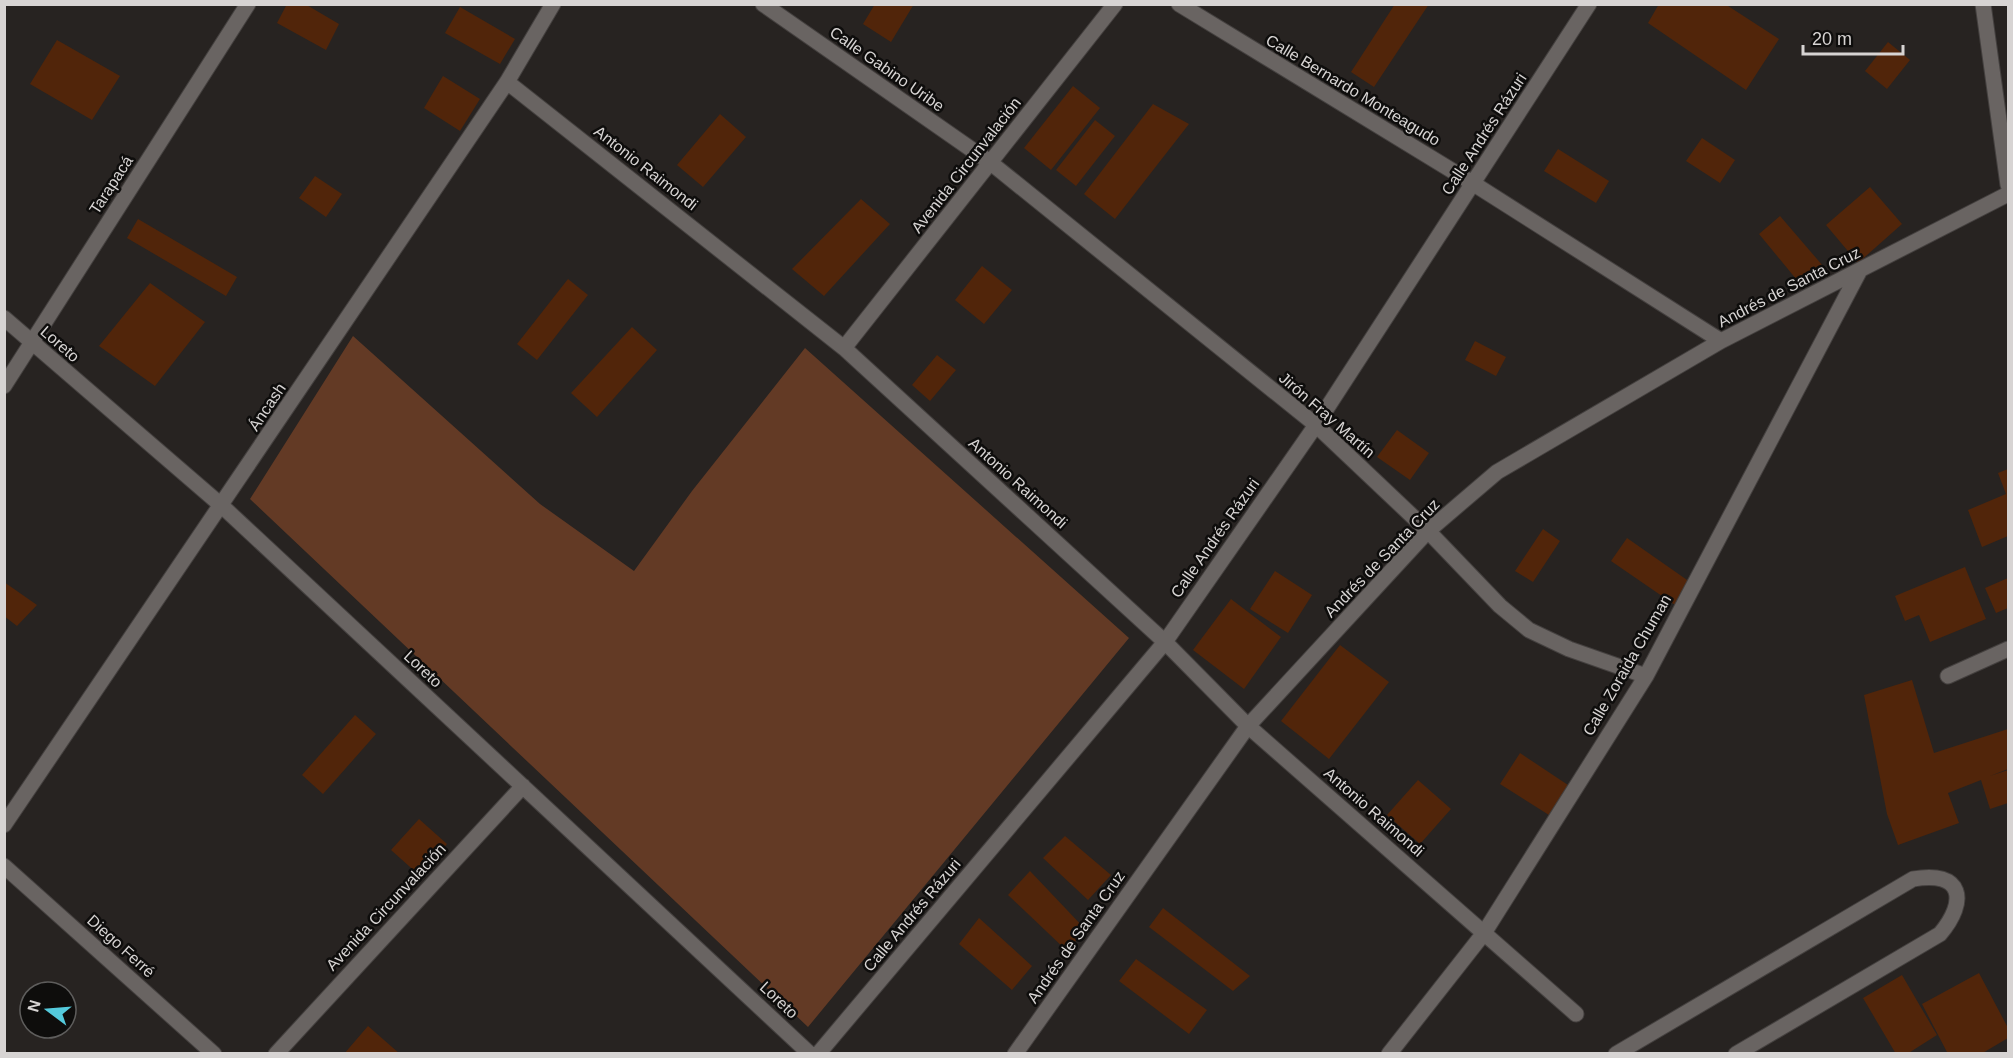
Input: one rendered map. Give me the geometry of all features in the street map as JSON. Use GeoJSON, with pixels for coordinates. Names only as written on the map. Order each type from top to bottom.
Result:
{"type":"FeatureCollection","features":[{"type":"Feature","properties":{"kind":"street","name":"Tarapacá"},"geometry":{"type":"LineString","coordinates":[[4,386],[248,4]]}},
{"type":"Feature","properties":{"kind":"street","name":"Áncash"},"geometry":{"type":"LineString","coordinates":[[4,825],[507,82],[553,4]]}},
{"type":"Feature","properties":{"kind":"street","name":"Calle Gabino Uribe"},"geometry":{"type":"LineString","coordinates":[[763,4],[991,163]]}},
{"type":"Feature","properties":{"kind":"street","name":"Avenida Circunvalación"},"geometry":{"type":"LineString","coordinates":[[844,348],[1115,4]]}},
{"type":"Feature","properties":{"kind":"street","name":"Calle Bernardo Monteagudo"},"geometry":{"type":"LineString","coordinates":[[1179,4],[1474,184],[1722,341]]}},
{"type":"Feature","properties":{"kind":"street","name":"Calle Andrés Rázuri"},"geometry":{"type":"LineString","coordinates":[[818,1053],[1165,642],[1316,425],[1589,4]]}},
{"type":"Feature","properties":{"kind":"street"},"geometry":{"type":"LineString","coordinates":[[1983,4],[2005,141],[2008,185]]}},
{"type":"Feature","properties":{"kind":"street","name":"Antonio Raimondi"},"geometry":{"type":"LineString","coordinates":[[507,82],[844,348],[1165,642],[1248,726],[1576,1014]]}},
{"type":"Feature","properties":{"kind":"street","name":"Jirón Fray Martín"},"geometry":{"type":"LineString","coordinates":[[991,163],[1316,425],[1428,531],[1500,606],[1529,630],[1569,649],[1646,676]]}},
{"type":"Feature","properties":{"kind":"street","name":"Andrés de Santa Cruz"},"geometry":{"type":"LineString","coordinates":[[1015,1053],[1248,726],[1428,531],[1497,472],[1722,341],[2008,194]]}},
{"type":"Feature","properties":{"kind":"street","name":"Calle Zoraida Chuman"},"geometry":{"type":"LineString","coordinates":[[1389,1053],[1484,933],[1646,676],[1858,272]]}},
{"type":"Feature","properties":{"kind":"street","name":"Loreto"},"geometry":{"type":"LineString","coordinates":[[4,318],[222,506],[810,1053]]}},
{"type":"Feature","properties":{"kind":"street"},"geometry":{"type":"LineString","coordinates":[[1948,676],[2008,649]]}},
{"type":"Feature","properties":{"kind":"street","name":"Avenida Circunvalación"},"geometry":{"type":"LineString","coordinates":[[276,1053],[523,786]]}},
{"type":"Feature","properties":{"kind":"street","name":"Diego Ferré"},"geometry":{"type":"LineString","coordinates":[[4,866],[214,1053]]}},
{"type":"Feature","properties":{"kind":"street"},"geometry":{"type":"LineString","coordinates":[[1616,1053],[1913,879],[1932,876],[1947,880],[1956,889],[1958,902],[1953,918],[1940,934],[1736,1053]]}},
{"type":"Feature","properties":{"kind":"shaded area"},"geometry":{"type":"Polygon","coordinates":[[[353,336],[540,504],[634,571],[692,491],[805,348],[1129,638],[808,1027],[250,499],[353,336]]]}},
{"type":"Feature","properties":{"kind":"building"},"geometry":{"type":"Polygon","coordinates":[[[287,4],[305,4],[339,24],[326,50],[277,23],[287,4]]]}},
{"type":"Feature","properties":{"kind":"building"},"geometry":{"type":"Polygon","coordinates":[[[875,4],[914,4],[891,42],[863,24],[875,4]]]}},
{"type":"Feature","properties":{"kind":"building"},"geometry":{"type":"Polygon","coordinates":[[[1395,4],[1429,4],[1374,87],[1351,72],[1395,4]]]}},
{"type":"Feature","properties":{"kind":"building"},"geometry":{"type":"Polygon","coordinates":[[[1659,4],[1725,4],[1779,39],[1746,90],[1648,23],[1659,4]]]}},
{"type":"Feature","properties":{"kind":"building"},"geometry":{"type":"Polygon","coordinates":[[[460,7],[515,39],[500,64],[445,33],[460,7]]]}},
{"type":"Feature","properties":{"kind":"building"},"geometry":{"type":"Polygon","coordinates":[[[57,40],[120,76],[92,120],[30,84],[57,40]]]}},
{"type":"Feature","properties":{"kind":"building"},"geometry":{"type":"Polygon","coordinates":[[[1888,42],[1910,60],[1887,89],[1865,71],[1888,42]]]}},
{"type":"Feature","properties":{"kind":"building"},"geometry":{"type":"Polygon","coordinates":[[[443,76],[480,99],[460,131],[424,108],[443,76]]]}},
{"type":"Feature","properties":{"kind":"building"},"geometry":{"type":"Polygon","coordinates":[[[1073,86],[1100,108],[1051,170],[1024,148],[1073,86]]]}},
{"type":"Feature","properties":{"kind":"building"},"geometry":{"type":"Polygon","coordinates":[[[1153,104],[1189,124],[1115,219],[1084,194],[1153,104]]]}},
{"type":"Feature","properties":{"kind":"building"},"geometry":{"type":"Polygon","coordinates":[[[720,114],[746,137],[703,187],[677,165],[720,114]]]}},
{"type":"Feature","properties":{"kind":"building"},"geometry":{"type":"Polygon","coordinates":[[[1095,120],[1115,136],[1076,186],[1056,170],[1095,120]]]}},
{"type":"Feature","properties":{"kind":"building"},"geometry":{"type":"Polygon","coordinates":[[[1702,138],[1735,160],[1720,183],[1686,161],[1702,138]]]}},
{"type":"Feature","properties":{"kind":"building"},"geometry":{"type":"Polygon","coordinates":[[[1558,149],[1609,181],[1596,203],[1544,171],[1558,149]]]}},
{"type":"Feature","properties":{"kind":"building"},"geometry":{"type":"Polygon","coordinates":[[[315,176],[342,194],[326,217],[299,198],[315,176]]]}},
{"type":"Feature","properties":{"kind":"building"},"geometry":{"type":"Polygon","coordinates":[[[1870,187],[1902,224],[1858,263],[1826,225],[1870,187]]]}},
{"type":"Feature","properties":{"kind":"building"},"geometry":{"type":"Polygon","coordinates":[[[861,199],[890,224],[824,296],[792,269],[861,199]]]}},
{"type":"Feature","properties":{"kind":"building"},"geometry":{"type":"Polygon","coordinates":[[[1780,216],[1823,266],[1801,285],[1759,234],[1780,216]]]}},
{"type":"Feature","properties":{"kind":"building"},"geometry":{"type":"Polygon","coordinates":[[[138,219],[237,277],[226,296],[127,238],[138,219]]]}},
{"type":"Feature","properties":{"kind":"building"},"geometry":{"type":"Polygon","coordinates":[[[982,266],[1012,290],[984,324],[955,300],[982,266]]]}},
{"type":"Feature","properties":{"kind":"building"},"geometry":{"type":"Polygon","coordinates":[[[568,279],[588,295],[537,360],[517,344],[568,279]]]}},
{"type":"Feature","properties":{"kind":"building"},"geometry":{"type":"Polygon","coordinates":[[[150,283],[205,322],[155,386],[99,346],[150,283]]]}},
{"type":"Feature","properties":{"kind":"building"},"geometry":{"type":"Polygon","coordinates":[[[632,327],[657,350],[597,417],[571,393],[632,327]]]}},
{"type":"Feature","properties":{"kind":"building"},"geometry":{"type":"Polygon","coordinates":[[[1475,341],[1506,357],[1496,376],[1465,360],[1475,341]]]}},
{"type":"Feature","properties":{"kind":"building"},"geometry":{"type":"Polygon","coordinates":[[[937,355],[956,370],[930,401],[912,385],[937,355]]]}},
{"type":"Feature","properties":{"kind":"building"},"geometry":{"type":"Polygon","coordinates":[[[1397,430],[1429,453],[1410,480],[1377,457],[1397,430]]]}},
{"type":"Feature","properties":{"kind":"building"},"geometry":{"type":"Polygon","coordinates":[[[2008,469],[2008,536],[1982,547],[1968,510],[2006,494],[1998,473],[2008,469]]]}},
{"type":"Feature","properties":{"kind":"building"},"geometry":{"type":"Polygon","coordinates":[[[1543,529],[1560,541],[1533,582],[1515,571],[1543,529]]]}},
{"type":"Feature","properties":{"kind":"building"},"geometry":{"type":"Polygon","coordinates":[[[1627,538],[1690,582],[1675,605],[1611,561],[1627,538]]]}},
{"type":"Feature","properties":{"kind":"building"},"geometry":{"type":"Polygon","coordinates":[[[1965,567],[1986,619],[1930,642],[1919,615],[1905,621],[1895,596],[1965,567]]]}},
{"type":"Feature","properties":{"kind":"building"},"geometry":{"type":"Polygon","coordinates":[[[1275,571],[1312,595],[1288,633],[1250,609],[1275,571]]]}},
{"type":"Feature","properties":{"kind":"building"},"geometry":{"type":"Polygon","coordinates":[[[2008,578],[2008,608],[1996,613],[1985,588],[2008,578]]]}},
{"type":"Feature","properties":{"kind":"building"},"geometry":{"type":"Polygon","coordinates":[[[4,582],[37,605],[17,626],[4,616],[4,582]]]}},
{"type":"Feature","properties":{"kind":"building"},"geometry":{"type":"Polygon","coordinates":[[[1231,599],[1281,637],[1244,689],[1193,650],[1231,599]]]}},
{"type":"Feature","properties":{"kind":"building"},"geometry":{"type":"Polygon","coordinates":[[[1340,645],[1389,682],[1329,759],[1281,721],[1340,645]]]}},
{"type":"Feature","properties":{"kind":"building"},"geometry":{"type":"Polygon","coordinates":[[[1912,680],[1934,753],[2008,729],[2008,769],[1990,776],[2008,770],[2008,803],[1990,809],[1981,780],[1948,793],[1959,823],[1898,845],[1887,814],[1864,695],[1912,680]]]}},
{"type":"Feature","properties":{"kind":"building"},"geometry":{"type":"Polygon","coordinates":[[[355,715],[376,734],[323,794],[302,775],[355,715]]]}},
{"type":"Feature","properties":{"kind":"building"},"geometry":{"type":"Polygon","coordinates":[[[1520,753],[1568,785],[1549,815],[1500,784],[1520,753]]]}},
{"type":"Feature","properties":{"kind":"building"},"geometry":{"type":"Polygon","coordinates":[[[1418,780],[1451,809],[1420,844],[1387,815],[1418,780]]]}},
{"type":"Feature","properties":{"kind":"building"},"geometry":{"type":"Polygon","coordinates":[[[419,819],[447,844],[419,875],[391,850],[419,819]]]}},
{"type":"Feature","properties":{"kind":"building"},"geometry":{"type":"Polygon","coordinates":[[[1065,836],[1111,875],[1088,900],[1043,858],[1065,836]]]}},
{"type":"Feature","properties":{"kind":"building"},"geometry":{"type":"Polygon","coordinates":[[[1030,871],[1086,930],[1067,951],[1008,895],[1030,871]]]}},
{"type":"Feature","properties":{"kind":"building"},"geometry":{"type":"Polygon","coordinates":[[[1163,908],[1250,976],[1233,991],[1149,927],[1163,908]]]}},
{"type":"Feature","properties":{"kind":"building"},"geometry":{"type":"Polygon","coordinates":[[[979,918],[1032,966],[1012,990],[959,944],[979,918]]]}},
{"type":"Feature","properties":{"kind":"building"},"geometry":{"type":"Polygon","coordinates":[[[1136,959],[1207,1010],[1189,1034],[1119,981],[1136,959]]]}},
{"type":"Feature","properties":{"kind":"building"},"geometry":{"type":"Polygon","coordinates":[[[1979,973],[2008,1028],[2008,1038],[1981,1054],[1948,1054],[1922,1004],[1979,973]]]}},
{"type":"Feature","properties":{"kind":"building"},"geometry":{"type":"Polygon","coordinates":[[[1902,975],[1937,1035],[1907,1054],[1896,1054],[1863,998],[1902,975]]]}},
{"type":"Feature","properties":{"kind":"building"},"geometry":{"type":"Polygon","coordinates":[[[368,1026],[400,1054],[344,1054],[368,1026]]]}}]}
